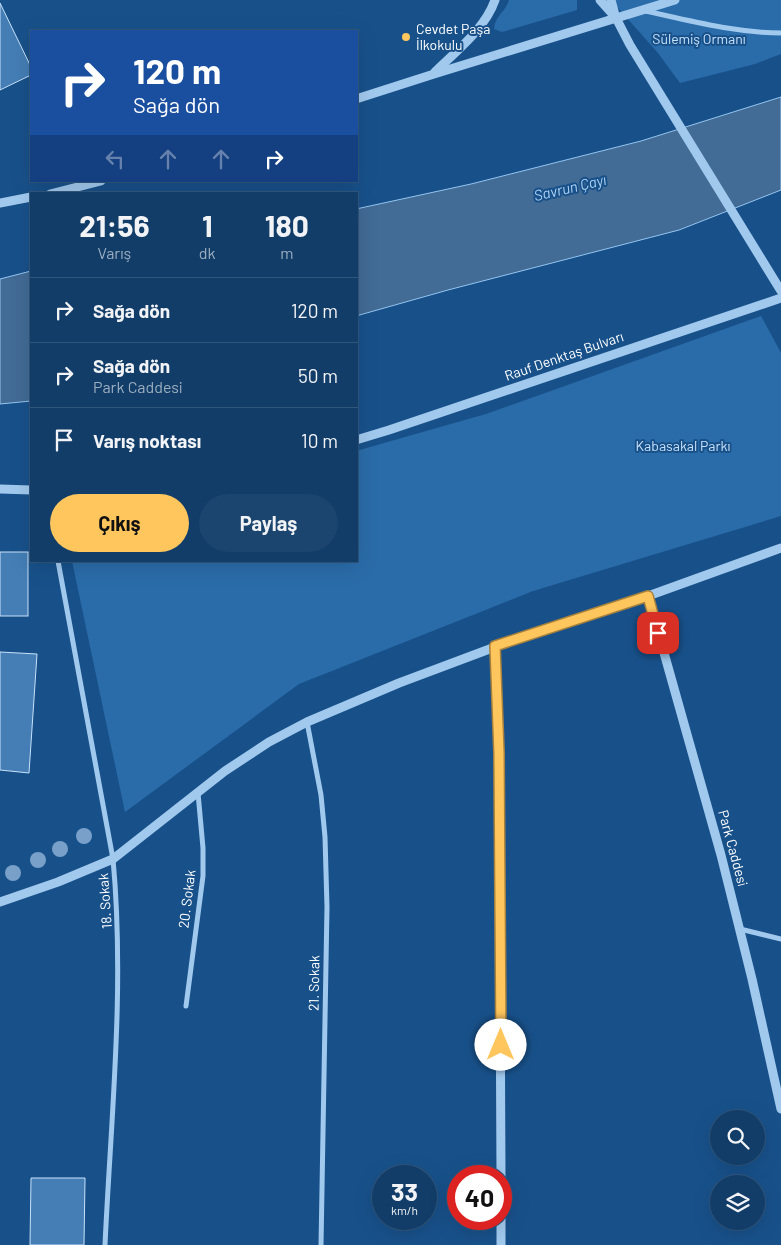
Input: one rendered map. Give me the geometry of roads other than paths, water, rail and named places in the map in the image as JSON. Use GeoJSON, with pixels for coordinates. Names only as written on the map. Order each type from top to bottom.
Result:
{"type":"FeatureCollection","features":[{"type":"Feature","properties":{"kind":"street"},"geometry":{"type":"LineString","coordinates":[[434,74],[491,12],[495,0]]}},
{"type":"Feature","properties":{"kind":"street"},"geometry":{"type":"LineString","coordinates":[[600,0],[616,18]]}},
{"type":"Feature","properties":{"kind":"street"},"geometry":{"type":"LineString","coordinates":[[611,0],[616,18],[630,45],[771,278],[781,291]]}},
{"type":"Feature","properties":{"kind":"street"},"geometry":{"type":"LineString","coordinates":[[358,98],[675,0]]}},
{"type":"Feature","properties":{"kind":"street"},"geometry":{"type":"LineString","coordinates":[[642,10],[739,30],[781,33]]}},
{"type":"Feature","properties":{"kind":"street"},"geometry":{"type":"LineString","coordinates":[[58,192],[97,182]]}},
{"type":"Feature","properties":{"kind":"street"},"geometry":{"type":"LineString","coordinates":[[0,203],[30,197]]}},
{"type":"Feature","properties":{"kind":"street","name":"Rauf Denktaş Bulvarı"},"geometry":{"type":"LineString","coordinates":[[358,439],[781,298]]}},
{"type":"Feature","properties":{"kind":"street"},"geometry":{"type":"LineString","coordinates":[[0,489],[30,490]]}},
{"type":"Feature","properties":{"kind":"street"},"geometry":{"type":"LineString","coordinates":[[0,902],[58,882],[114,859],[246,756],[307,722],[399,683],[495,646],[648,596],[781,548]]}},
{"type":"Feature","properties":{"kind":"street","name":"18. Sokak"},"geometry":{"type":"LineString","coordinates":[[58,562],[114,859],[118,908],[119,999],[105,1245]]}},
{"type":"Feature","properties":{"kind":"street","name":"Park Caddesi"},"geometry":{"type":"LineString","coordinates":[[648,596],[721,855],[781,1109]]}},
{"type":"Feature","properties":{"kind":"street"},"geometry":{"type":"LineString","coordinates":[[495,646],[499,763],[501,1165]]}},
{"type":"Feature","properties":{"kind":"street","name":"21. Sokak"},"geometry":{"type":"LineString","coordinates":[[307,722],[321,795],[325,837],[326,907],[321,1245]]}},
{"type":"Feature","properties":{"kind":"street","name":"20. Sokak"},"geometry":{"type":"LineString","coordinates":[[186,1006],[203,876],[203,848],[198,793]]}},
{"type":"Feature","properties":{"kind":"street"},"geometry":{"type":"LineString","coordinates":[[740,929],[781,939]]}},
{"type":"Feature","properties":{"kind":"street"},"geometry":{"type":"LineString","coordinates":[[501,1230],[501,1245]]}},
{"type":"Feature","properties":{"kind":"water","name":"Savrun Çayı"},"geometry":{"type":"Polygon","coordinates":[[[781,97],[781,190],[679,230],[358,315],[358,209],[471,184],[641,141],[781,97]]]}},
{"type":"Feature","properties":{"kind":"water"},"geometry":{"type":"Polygon","coordinates":[[[30,271],[30,401],[0,404],[0,279],[30,271]]]}},
{"type":"Feature","properties":{"kind":"place","name":"Cevdet Paşa İlkokulu"},"geometry":{"type":"Point","coordinates":[406,37]}},
{"type":"Feature","properties":{"kind":"park label","name":"Sülemiş Ormanı"},"geometry":{"type":"Point","coordinates":[699,39]}},
{"type":"Feature","properties":{"kind":"park label","name":"Kabasakal Parkı"},"geometry":{"type":"Point","coordinates":[683,446]}}]}
